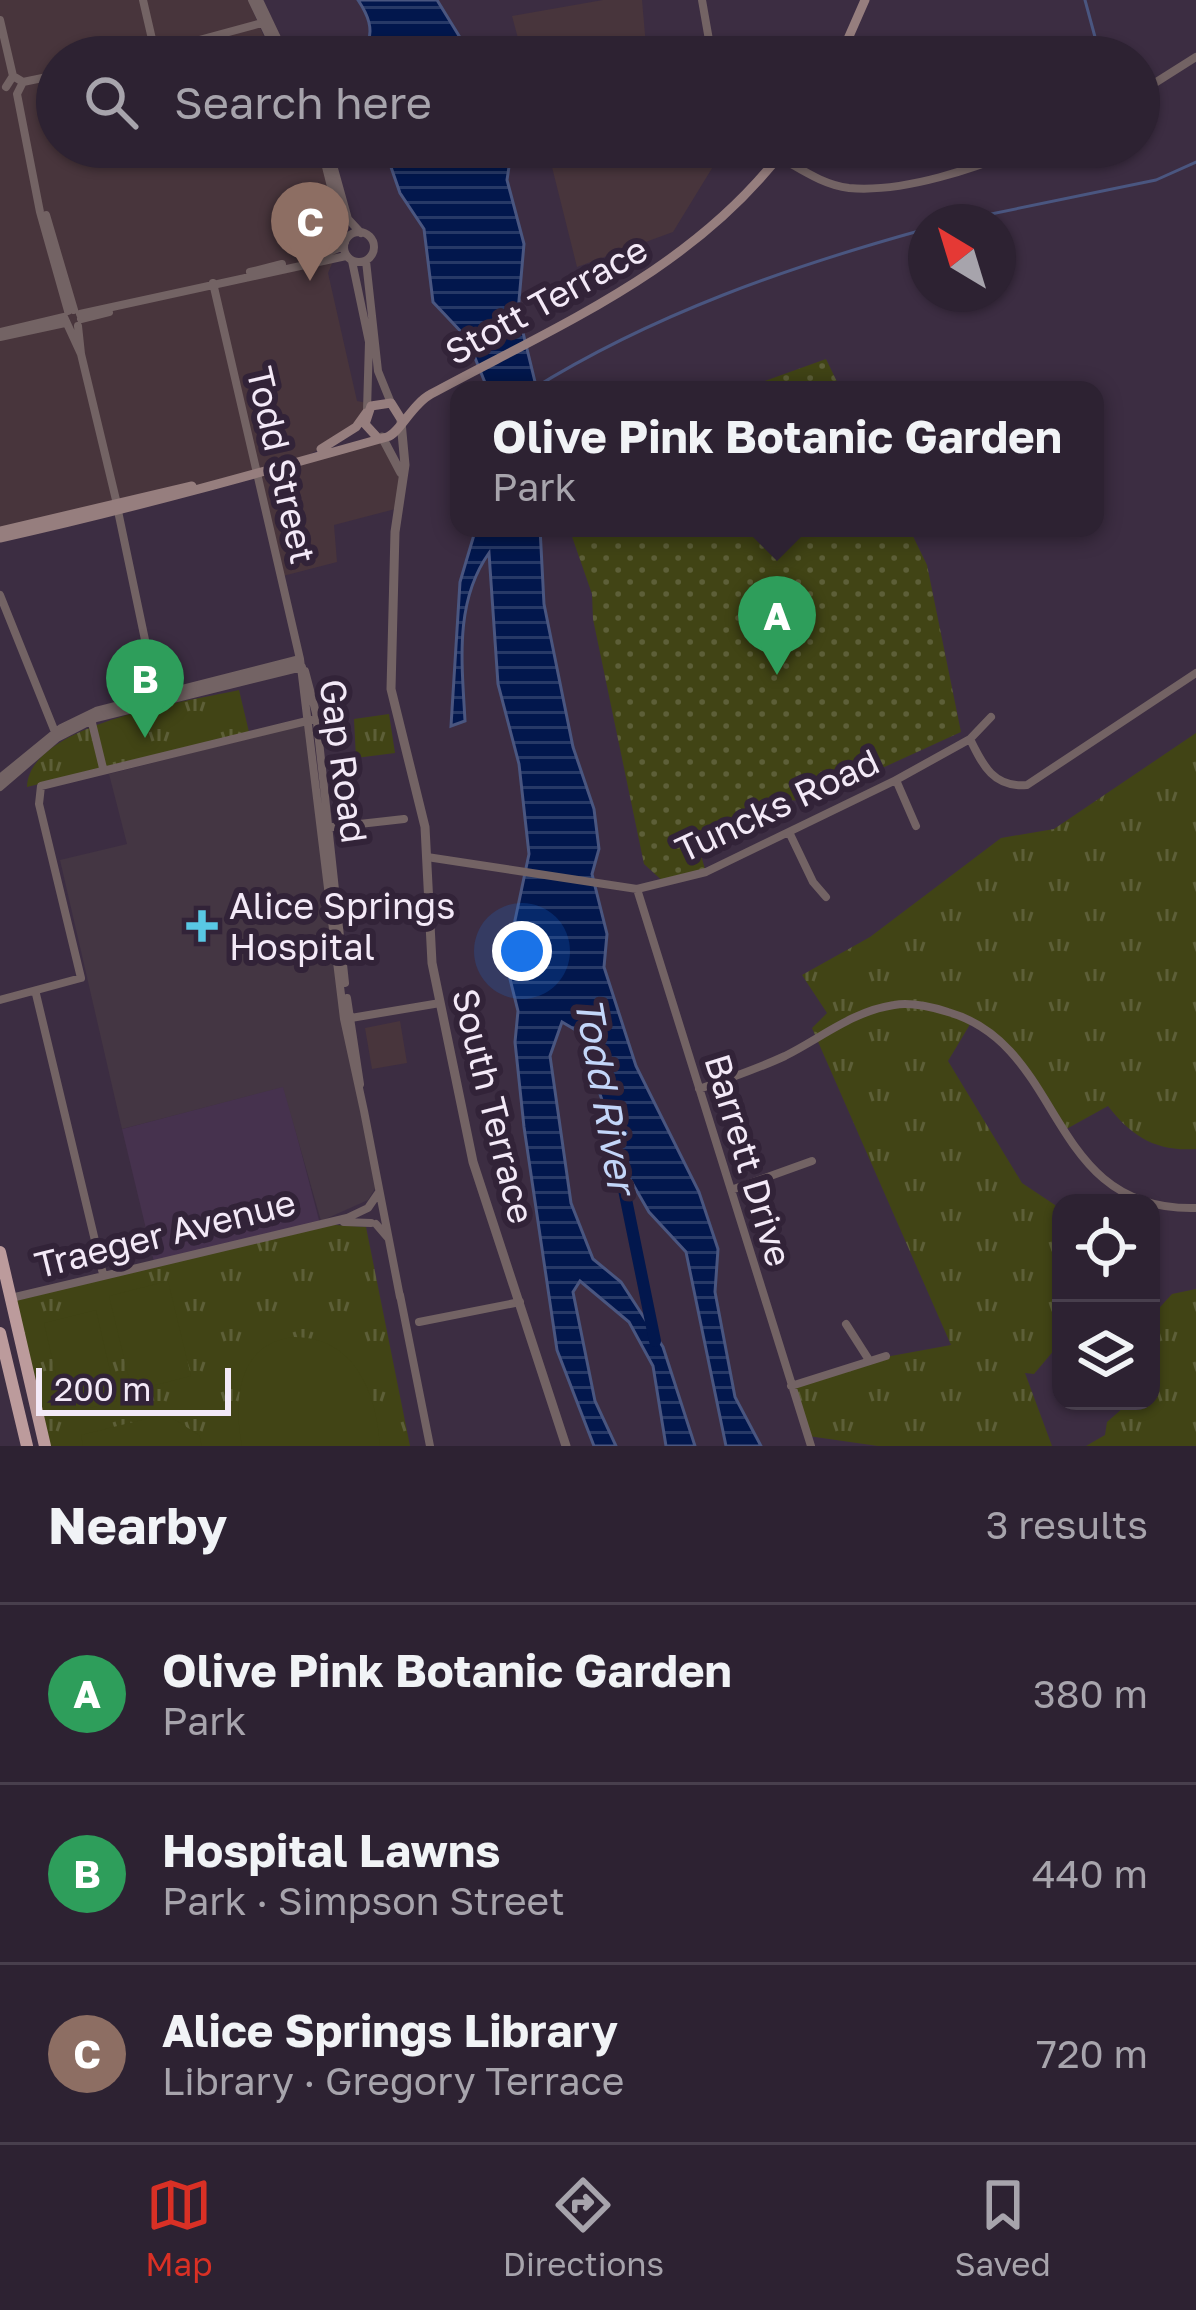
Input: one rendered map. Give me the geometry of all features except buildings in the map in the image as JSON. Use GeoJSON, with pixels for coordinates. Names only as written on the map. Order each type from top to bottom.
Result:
{"type":"FeatureCollection","features":[{"type":"Feature","properties":{"kind":"highway"},"geometry":{"type":"LineString","coordinates":[[0,1252],[6,1300],[46,1446]]}},
{"type":"Feature","properties":{"kind":"highway"},"geometry":{"type":"LineString","coordinates":[[0,1333],[27,1446]]}},
{"type":"Feature","properties":{"kind":"main road"},"geometry":{"type":"LineString","coordinates":[[849,36],[865,0]]}},
{"type":"Feature","properties":{"kind":"main road","name":"Stott Terrace"},"geometry":{"type":"LineString","coordinates":[[456,381],[554,331],[672,260],[735,206],[768,168]]}},
{"type":"Feature","properties":{"kind":"main road","name":"Stott Terrace"},"geometry":{"type":"LineString","coordinates":[[391,403],[450,384]]}},
{"type":"Feature","properties":{"kind":"main road","name":"Stott Terrace"},"geometry":{"type":"LineString","coordinates":[[401,421],[430,394]]}},
{"type":"Feature","properties":{"kind":"main road"},"geometry":{"type":"LineString","coordinates":[[0,534],[256,474],[396,432],[401,421],[391,403],[376,403],[344,436],[295,462]]}},
{"type":"Feature","properties":{"kind":"main road"},"geometry":{"type":"LineString","coordinates":[[366,412],[368,429],[381,437]]}},
{"type":"Feature","properties":{"kind":"street"},"geometry":{"type":"LineString","coordinates":[[143,0],[151,36]]}},
{"type":"Feature","properties":{"kind":"street"},"geometry":{"type":"LineString","coordinates":[[256,0],[272,36]]}},
{"type":"Feature","properties":{"kind":"street"},"geometry":{"type":"LineString","coordinates":[[702,0],[708,36]]}},
{"type":"Feature","properties":{"kind":"street"},"geometry":{"type":"LineString","coordinates":[[0,20],[13,76],[23,82],[36,79]]}},
{"type":"Feature","properties":{"kind":"street"},"geometry":{"type":"LineString","coordinates":[[214,36],[266,22]]}},
{"type":"Feature","properties":{"kind":"street"},"geometry":{"type":"LineString","coordinates":[[1160,79],[1196,56]]}},
{"type":"Feature","properties":{"kind":"street"},"geometry":{"type":"LineString","coordinates":[[13,76],[3,87],[17,94]]}},
{"type":"Feature","properties":{"kind":"street"},"geometry":{"type":"LineString","coordinates":[[23,82],[17,94],[42,209],[73,318],[161,697]]}},
{"type":"Feature","properties":{"kind":"street"},"geometry":{"type":"LineString","coordinates":[[329,168],[369,342],[366,412]]}},
{"type":"Feature","properties":{"kind":"street"},"geometry":{"type":"LineString","coordinates":[[332,168],[350,226],[373,242],[366,261],[378,371],[391,403]]}},
{"type":"Feature","properties":{"kind":"street"},"geometry":{"type":"LineString","coordinates":[[804,168],[821,181],[851,188],[913,181],[957,168]]}},
{"type":"Feature","properties":{"kind":"street"},"geometry":{"type":"LineString","coordinates":[[0,335],[347,251],[361,233]]}},
{"type":"Feature","properties":{"kind":"street"},"geometry":{"type":"LineString","coordinates":[[347,251],[366,261]]}},
{"type":"Feature","properties":{"kind":"street","name":"Todd Street"},"geometry":{"type":"LineString","coordinates":[[213,283],[301,664]]}},
{"type":"Feature","properties":{"kind":"street","name":"South Terrace"},"geometry":{"type":"LineString","coordinates":[[401,421],[391,689],[421,806],[428,931],[473,1162],[566,1446]]}},
{"type":"Feature","properties":{"kind":"street","name":"South Terrace"},"geometry":{"type":"LineString","coordinates":[[381,437],[396,458],[402,485]]}},
{"type":"Feature","properties":{"kind":"street"},"geometry":{"type":"LineString","coordinates":[[0,595],[60,733]]}},
{"type":"Feature","properties":{"kind":"street"},"geometry":{"type":"LineString","coordinates":[[0,782],[60,733],[91,718],[301,664]]}},
{"type":"Feature","properties":{"kind":"street","name":"Gap Road"},"geometry":{"type":"LineString","coordinates":[[301,664],[347,1018],[380,1192],[377,1216]]}},
{"type":"Feature","properties":{"kind":"street","name":"Gap Road"},"geometry":{"type":"LineString","coordinates":[[301,664],[316,713],[325,827]]}},
{"type":"Feature","properties":{"kind":"street"},"geometry":{"type":"LineString","coordinates":[[970,740],[989,774],[1007,785],[1027,785],[1196,674]]}},
{"type":"Feature","properties":{"kind":"street","name":"Tuncks Road"},"geometry":{"type":"LineString","coordinates":[[427,857],[637,889],[690,878],[896,780],[970,740],[991,717]]}},
{"type":"Feature","properties":{"kind":"street"},"geometry":{"type":"LineString","coordinates":[[91,718],[103,768]]}},
{"type":"Feature","properties":{"kind":"street"},"geometry":{"type":"LineString","coordinates":[[0,1000],[81,979],[37,794],[49,781],[311,720]]}},
{"type":"Feature","properties":{"kind":"street"},"geometry":{"type":"LineString","coordinates":[[896,780],[916,826]]}},
{"type":"Feature","properties":{"kind":"street"},"geometry":{"type":"LineString","coordinates":[[325,827],[404,818]]}},
{"type":"Feature","properties":{"kind":"street"},"geometry":{"type":"LineString","coordinates":[[789,832],[826,897]]}},
{"type":"Feature","properties":{"kind":"street","name":"Barrett Drive"},"geometry":{"type":"LineString","coordinates":[[637,889],[811,1446]]}},
{"type":"Feature","properties":{"kind":"street"},"geometry":{"type":"LineString","coordinates":[[36,994],[104,1274]]}},
{"type":"Feature","properties":{"kind":"street"},"geometry":{"type":"LineString","coordinates":[[347,1018],[440,1003]]}},
{"type":"Feature","properties":{"kind":"street"},"geometry":{"type":"LineString","coordinates":[[699,1089],[759,1068],[874,1010],[903,1004],[936,1009],[980,1024],[1013,1051],[1069,1144],[1100,1176],[1151,1203],[1196,1208]]}},
{"type":"Feature","properties":{"kind":"street"},"geometry":{"type":"LineString","coordinates":[[730,1190],[812,1161]]}},
{"type":"Feature","properties":{"kind":"street"},"geometry":{"type":"LineString","coordinates":[[377,1216],[388,1240],[430,1445]]}},
{"type":"Feature","properties":{"kind":"street"},"geometry":{"type":"LineString","coordinates":[[377,1216],[400,1297]]}},
{"type":"Feature","properties":{"kind":"street","name":"Traeger Avenue"},"geometry":{"type":"LineString","coordinates":[[6,1300],[331,1222],[377,1216]]}},
{"type":"Feature","properties":{"kind":"street"},"geometry":{"type":"LineString","coordinates":[[419,1322],[520,1302]]}},
{"type":"Feature","properties":{"kind":"street"},"geometry":{"type":"LineString","coordinates":[[846,1324],[869,1360]]}},
{"type":"Feature","properties":{"kind":"street"},"geometry":{"type":"LineString","coordinates":[[791,1386],[886,1357]]}},
{"type":"Feature","properties":{"kind":"shaded area"},"geometry":{"type":"Polygon","coordinates":[[[0,0],[248,0],[264,36],[36,36],[36,168],[323,168],[342,240],[328,273],[357,401],[367,403],[368,409],[336,441],[304,457],[376,436],[401,472],[399,508],[334,525],[337,562],[279,577],[256,474],[0,531],[0,0]]]}},
{"type":"Feature","properties":{"kind":"shaded area"},"geometry":{"type":"Polygon","coordinates":[[[603,0],[642,0],[645,36],[517,36],[512,16],[603,0]]]}},
{"type":"Feature","properties":{"kind":"shaded area"},"geometry":{"type":"Polygon","coordinates":[[[552,168],[712,168],[673,232],[577,267],[552,168]]]}},
{"type":"Feature","properties":{"kind":"shaded area","name":"Alice Springs Hospital"},"geometry":{"type":"Polygon","coordinates":[[[306,724],[340,1012],[376,1187],[368,1200],[321,1221],[283,1087],[122,1129],[60,860],[127,844],[109,774],[306,724]]]}},
{"type":"Feature","properties":{"kind":"shaded area"},"geometry":{"type":"Polygon","coordinates":[[[400,1021],[407,1063],[372,1069],[365,1028],[400,1021]]]}},
{"type":"Feature","properties":{"kind":"shaded area"},"geometry":{"type":"Polygon","coordinates":[[[284,1086],[320,1224],[154,1262],[122,1129],[284,1086]]]}},
{"type":"Feature","properties":{"kind":"green space"},"geometry":{"type":"Polygon","coordinates":[[[826,359],[837,381],[765,381],[826,359]]]}},
{"type":"Feature","properties":{"kind":"green space"},"geometry":{"type":"Polygon","coordinates":[[[572,537],[913,537],[927,565],[961,732],[810,801],[785,800],[697,843],[706,872],[667,885],[644,864],[593,619],[592,594],[572,537]]]}},
{"type":"Feature","properties":{"kind":"green space"},"geometry":{"type":"Polygon","coordinates":[[[239,690],[249,732],[27,787],[35,765],[54,746],[82,731],[151,709],[239,690]]]}},
{"type":"Feature","properties":{"kind":"green space"},"geometry":{"type":"Polygon","coordinates":[[[389,714],[395,753],[356,758],[354,719],[389,714]]]}},
{"type":"Feature","properties":{"kind":"green space"},"geometry":{"type":"Polygon","coordinates":[[[1196,733],[1196,1149],[1169,1148],[1146,1140],[1108,1106],[1061,1132],[1021,1060],[972,1021],[948,1061],[1022,1183],[1052,1203],[1052,1353],[1034,1374],[1025,1373],[1052,1446],[878,1446],[808,1436],[791,1386],[869,1360],[951,1345],[812,1028],[827,1013],[802,975],[870,937],[1001,838],[1054,829],[1196,733]]]}},
{"type":"Feature","properties":{"kind":"green space"},"geometry":{"type":"Polygon","coordinates":[[[320,1224],[366,1227],[410,1446],[45,1446],[11,1298],[320,1224]]]}},
{"type":"Feature","properties":{"kind":"green space"},"geometry":{"type":"Polygon","coordinates":[[[168,1281],[191,1376],[132,1391],[109,1296],[168,1281]]]}},
{"type":"Feature","properties":{"kind":"green space"},"geometry":{"type":"Polygon","coordinates":[[[1196,1289],[1196,1446],[1086,1446],[1105,1435],[1107,1422],[1121,1410],[1160,1410],[1160,1307],[1172,1294],[1196,1289]]]}},
{"type":"Feature","properties":{"kind":"green space"},"geometry":{"type":"Polygon","coordinates":[[[96,1310],[117,1401],[65,1414],[44,1323],[96,1310]]]}},
{"type":"Feature","properties":{"kind":"green space"},"geometry":{"type":"Polygon","coordinates":[[[294,1337],[333,1347],[359,1372],[374,1407],[380,1446],[242,1446],[238,1411],[243,1377],[261,1350],[294,1337]]]}},
{"type":"Feature","properties":{"kind":"green space"},"geometry":{"type":"Polygon","coordinates":[[[166,1414],[199,1435],[202,1446],[83,1446],[81,1435],[166,1414]]]}},
{"type":"Feature","properties":{"kind":"water"},"geometry":{"type":"Polygon","coordinates":[[[358,0],[437,0],[459,36],[370,36],[358,0]]]}},
{"type":"Feature","properties":{"kind":"water"},"geometry":{"type":"Polygon","coordinates":[[[391,168],[509,168],[507,180],[524,244],[518,312],[535,381],[484,381],[467,338],[433,302],[424,229],[400,193],[391,168]]]}},
{"type":"Feature","properties":{"kind":"water"},"geometry":{"type":"Polygon","coordinates":[[[473,537],[540,537],[544,604],[573,747],[594,809],[599,849],[592,874],[607,934],[604,967],[636,1066],[699,1192],[718,1249],[715,1292],[735,1397],[761,1446],[726,1446],[686,1252],[649,1212],[627,1174],[579,1032],[562,1022],[550,1056],[571,1203],[593,1259],[621,1282],[663,1347],[695,1446],[666,1446],[653,1366],[629,1322],[580,1281],[573,1292],[595,1401],[616,1446],[594,1446],[557,1350],[524,1127],[515,1042],[518,1011],[506,963],[529,854],[519,764],[498,684],[489,553],[465,613],[465,721],[451,726],[460,582],[473,537]]]}},
{"type":"Feature","properties":{"kind":"waterway"},"geometry":{"type":"LineString","coordinates":[[1085,0],[1095,36]]}},
{"type":"Feature","properties":{"kind":"waterway"},"geometry":{"type":"LineString","coordinates":[[1016,209],[1156,180],[1196,162]]}},
{"type":"Feature","properties":{"kind":"waterway"},"geometry":{"type":"LineString","coordinates":[[546,381],[625,338],[722,295],[908,234]]}},
{"type":"Feature","properties":{"kind":"waterway","name":"Todd River"},"geometry":{"type":"LineString","coordinates":[[611,1126],[655,1341]]}},
{"type":"Feature","properties":{"kind":"place","name":"Alice Springs Library"},"geometry":{"type":"Point","coordinates":[310,281]}},
{"type":"Feature","properties":{"kind":"place","name":"Olive Pink Botanic Garden"},"geometry":{"type":"Point","coordinates":[777,675]}},
{"type":"Feature","properties":{"kind":"place","name":"Hospital Lawns"},"geometry":{"type":"Point","coordinates":[145,738]}},
{"type":"Feature","properties":{"kind":"place","name":"Alice Springs Hospital"},"geometry":{"type":"Point","coordinates":[202,926]}}]}
